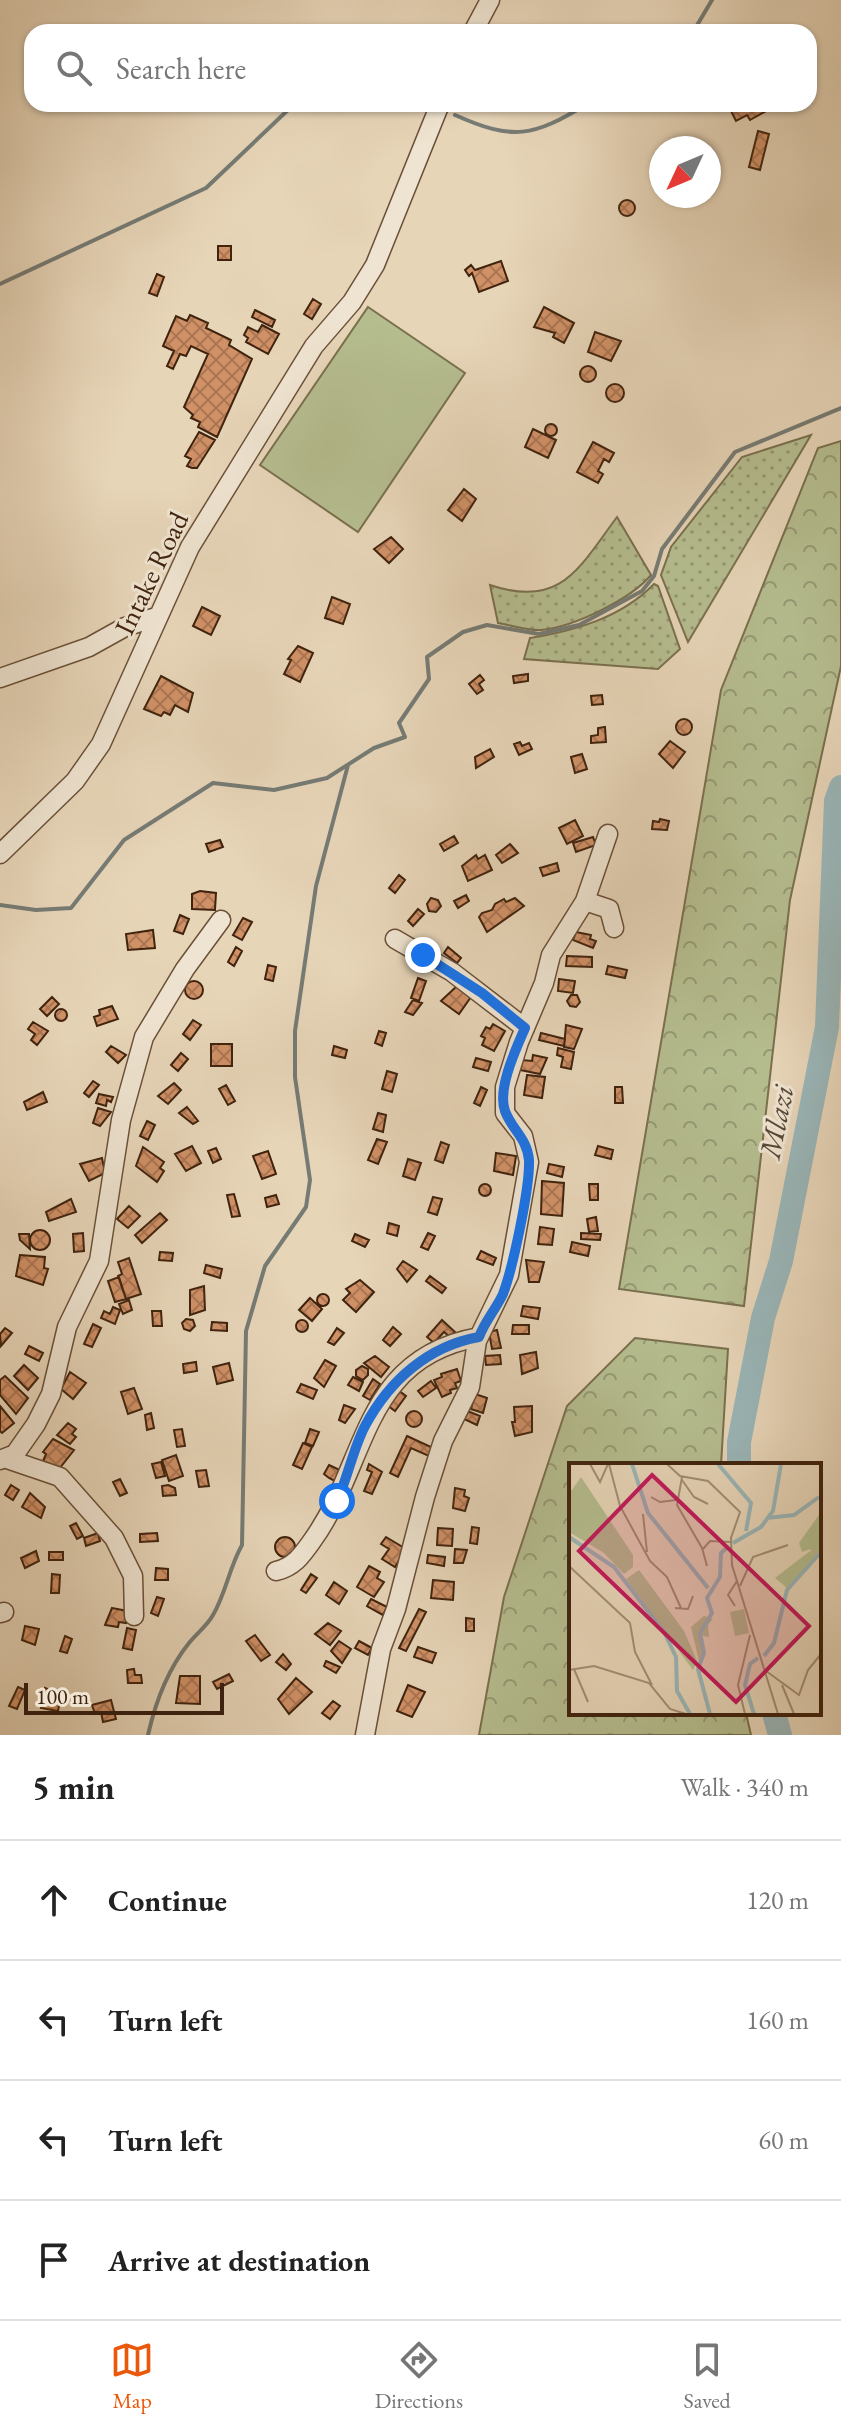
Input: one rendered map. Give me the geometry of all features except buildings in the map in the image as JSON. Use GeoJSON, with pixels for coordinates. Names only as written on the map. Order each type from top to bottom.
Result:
{"type":"FeatureCollection","features":[{"type":"Feature","properties":{"kind":"street"},"geometry":{"type":"LineString","coordinates":[[477,24],[490,0]]}},
{"type":"Feature","properties":{"kind":"street","name":"Intake Road"},"geometry":{"type":"LineString","coordinates":[[0,854],[75,781],[101,744],[190,547],[314,346],[346,308],[375,265],[395,223],[437,112]]}},
{"type":"Feature","properties":{"kind":"street"},"geometry":{"type":"LineString","coordinates":[[0,678],[89,647],[125,627],[156,617]]}},
{"type":"Feature","properties":{"kind":"street"},"geometry":{"type":"LineString","coordinates":[[365,1735],[381,1649],[443,1441],[470,1387],[479,1337],[509,1275],[529,1162],[523,1136],[507,1116],[503,1103],[505,1087],[544,983],[551,955],[585,901],[608,834]]}},
{"type":"Feature","properties":{"kind":"street"},"geometry":{"type":"LineString","coordinates":[[585,901],[609,909],[614,928]]}},
{"type":"Feature","properties":{"kind":"street"},"geometry":{"type":"LineString","coordinates":[[3,1460],[22,1445],[51,1394],[67,1327],[99,1261],[121,1120],[144,1037],[185,969],[221,920]]}},
{"type":"Feature","properties":{"kind":"street"},"geometry":{"type":"LineString","coordinates":[[395,939],[452,972],[525,1028]]}},
{"type":"Feature","properties":{"kind":"street"},"geometry":{"type":"LineString","coordinates":[[276,1571],[289,1568],[295,1562],[328,1518],[348,1476],[364,1428],[395,1381],[446,1346],[479,1337]]}},
{"type":"Feature","properties":{"kind":"street"},"geometry":{"type":"LineString","coordinates":[[3,1460],[60,1477],[114,1538],[133,1576],[134,1616]]}},
{"type":"Feature","properties":{"kind":"green space"},"geometry":{"type":"Polygon","coordinates":[[[368,307],[465,373],[358,532],[260,465],[368,307]]]}},
{"type":"Feature","properties":{"kind":"green space"},"geometry":{"type":"Polygon","coordinates":[[[811,435],[688,642],[661,575],[671,547],[742,457],[811,435]]]}},
{"type":"Feature","properties":{"kind":"green space"},"geometry":{"type":"Polygon","coordinates":[[[841,441],[841,666],[790,900],[744,1306],[619,1289],[721,690],[818,448],[841,441]]]}},
{"type":"Feature","properties":{"kind":"green space"},"geometry":{"type":"Polygon","coordinates":[[[617,517],[651,575],[642,584],[616,602],[569,624],[536,630],[498,623],[490,585],[534,592],[566,579],[591,553],[617,517]]]}},
{"type":"Feature","properties":{"kind":"green space"},"geometry":{"type":"Polygon","coordinates":[[[654,584],[658,586],[680,649],[658,669],[524,659],[530,638],[596,621],[627,606],[654,584]]]}},
{"type":"Feature","properties":{"kind":"green space"},"geometry":{"type":"Polygon","coordinates":[[[635,1338],[728,1349],[721,1463],[569,1463],[569,1715],[746,1715],[751,1735],[479,1735],[504,1597],[567,1406],[635,1338]]]}},
{"type":"Feature","properties":{"kind":"waterway"},"geometry":{"type":"LineString","coordinates":[[698,24],[712,0]]}},
{"type":"Feature","properties":{"kind":"waterway"},"geometry":{"type":"LineString","coordinates":[[0,284],[206,188],[286,112]]}},
{"type":"Feature","properties":{"kind":"waterway"},"geometry":{"type":"LineString","coordinates":[[455,115],[492,129],[522,132],[537,129],[573,112]]}},
{"type":"Feature","properties":{"kind":"waterway"},"geometry":{"type":"LineString","coordinates":[[0,905],[36,910],[71,908],[124,840],[213,783],[274,790],[327,778],[374,748],[405,737],[399,723],[429,679],[427,657],[463,632],[487,625],[539,634],[579,625],[642,591],[654,576],[662,549],[735,452],[841,408]]}},
{"type":"Feature","properties":{"kind":"waterway"},"geometry":{"type":"LineString","coordinates":[[148,1735],[169,1675],[181,1653],[213,1615],[242,1545],[246,1331],[265,1266],[306,1207],[310,1180],[295,1077],[295,1031],[316,886],[348,765]]}},
{"type":"Feature","properties":{"kind":"waterway","name":"Mlazi"},"geometry":{"type":"LineString","coordinates":[[739,1463],[739,1442],[763,1318],[781,1261],[827,1027],[836,801],[841,787]]}},
{"type":"Feature","properties":{"kind":"waterway","name":"Mlazi"},"geometry":{"type":"LineString","coordinates":[[775,1715],[780,1735]]}},
{"type":"Feature","properties":{"kind":"route"},"geometry":{"type":"LineString","coordinates":[[337,1501],[364,1428],[395,1381],[446,1346],[479,1337],[509,1275],[527,1180],[529,1162],[523,1136],[507,1116],[503,1103],[505,1087],[525,1028],[482,993],[423,955]]}}]}
